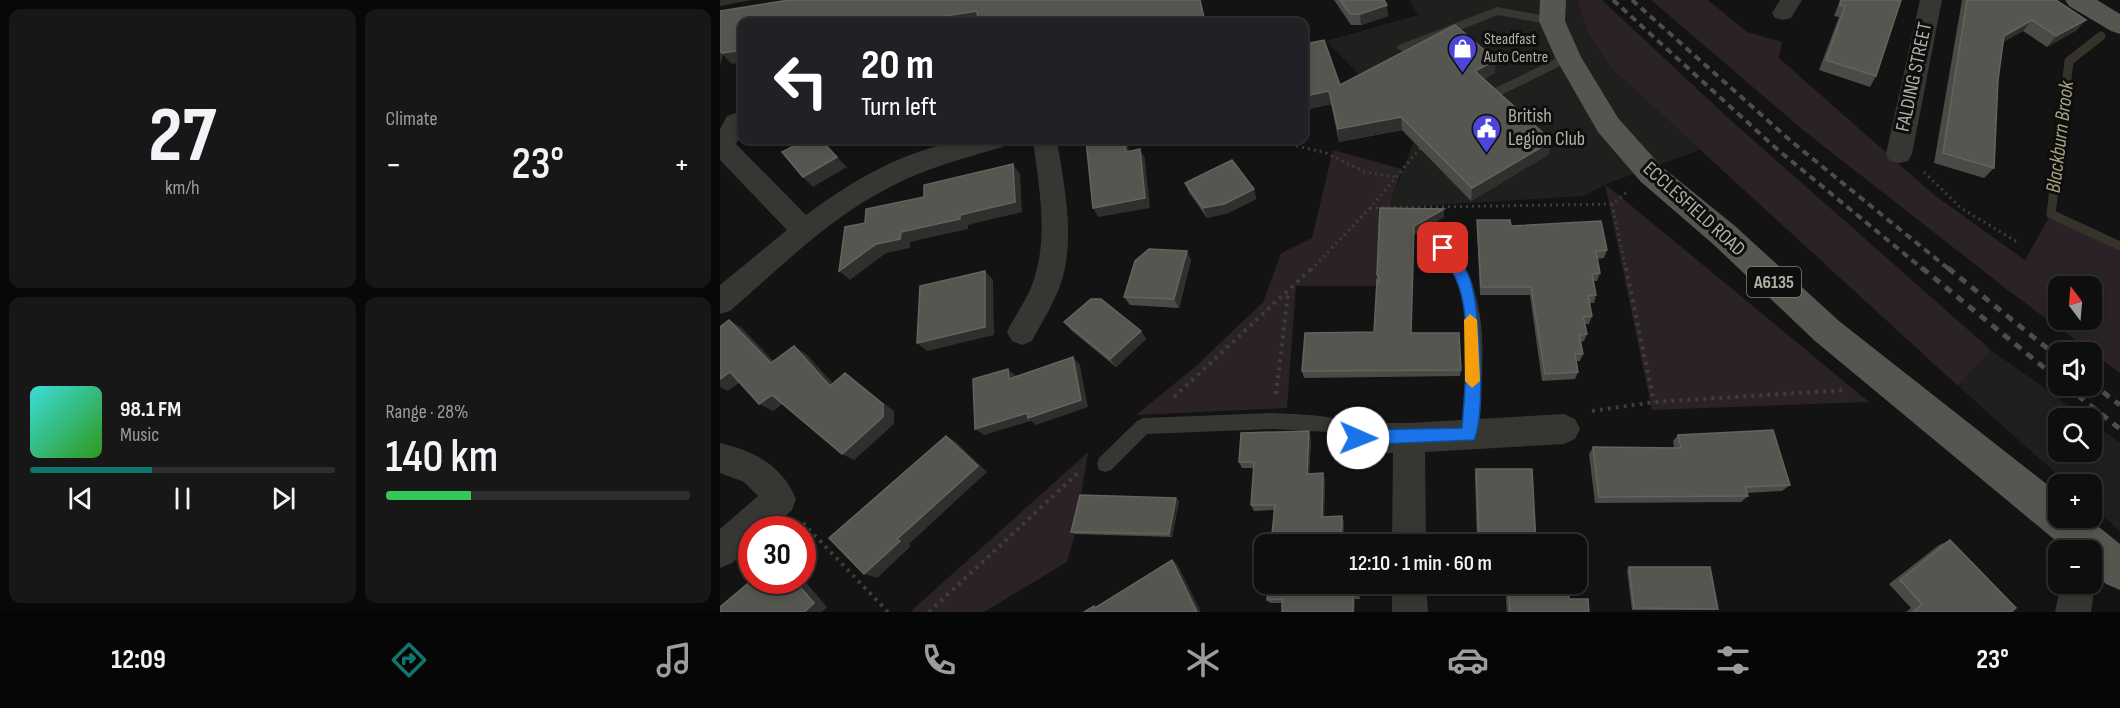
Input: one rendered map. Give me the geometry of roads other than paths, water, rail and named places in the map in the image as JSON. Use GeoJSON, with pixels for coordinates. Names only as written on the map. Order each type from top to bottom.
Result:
{"type":"FeatureCollection","features":[{"type":"Feature","properties":{"kind":"main road"},"geometry":{"type":"LineString","coordinates":[[2078,0],[2120,25]]}},
{"type":"Feature","properties":{"kind":"main road","name":"ECCLESFIELD ROAD"},"geometry":{"type":"LineString","coordinates":[[1552,10],[1568,57],[1611,128],[1651,174],[1724,235],[1827,331],[2120,570]]}},
{"type":"Feature","properties":{"kind":"street","name":"FALDING STREET"},"geometry":{"type":"LineString","coordinates":[[1899,154],[1930,0]]}},
{"type":"Feature","properties":{"kind":"street"},"geometry":{"type":"LineString","coordinates":[[736,122],[722,150],[764,186],[805,232]]}},
{"type":"Feature","properties":{"kind":"street"},"geometry":{"type":"LineString","coordinates":[[720,302],[845,201],[884,178],[927,158],[979,144]]}},
{"type":"Feature","properties":{"kind":"street"},"geometry":{"type":"LineString","coordinates":[[1022,332],[1047,283],[1053,257],[1054,224],[1045,144]]}},
{"type":"Feature","properties":{"kind":"street"},"geometry":{"type":"LineString","coordinates":[[1358,438],[1409,438],[1564,429]]}},
{"type":"Feature","properties":{"kind":"street"},"geometry":{"type":"LineString","coordinates":[[1408,534],[1409,438]]}},
{"type":"Feature","properties":{"kind":"street"},"geometry":{"type":"LineString","coordinates":[[720,458],[734,461],[766,477],[780,499],[720,551]]}},
{"type":"Feature","properties":{"kind":"street"},"geometry":{"type":"LineString","coordinates":[[1409,594],[1410,612]]}},
{"type":"Feature","properties":{"kind":"street"},"geometry":{"type":"LineString","coordinates":[[2073,612],[2076,594]]}},
{"type":"Feature","properties":{"kind":"lane"},"geometry":{"type":"LineString","coordinates":[[1489,0],[1497,11]]}},
{"type":"Feature","properties":{"kind":"lane"},"geometry":{"type":"LineString","coordinates":[[1403,48],[1497,11],[1552,10]]}},
{"type":"Feature","properties":{"kind":"lane"},"geometry":{"type":"LineString","coordinates":[[1497,92],[1568,57]]}},
{"type":"Feature","properties":{"kind":"lane"},"geometry":{"type":"LineString","coordinates":[[1443,248],[1463,279],[1470,315],[1473,364],[1469,435]]}},
{"type":"Feature","properties":{"kind":"lane"},"geometry":{"type":"LineString","coordinates":[[1105,464],[1143,426],[1272,422],[1332,424],[1358,438]]}},
{"type":"Feature","properties":{"kind":"waterway","name":"Blackburn Brook"},"geometry":{"type":"LineString","coordinates":[[2101,36],[2069,61],[2051,214],[2120,246]]}},
{"type":"Feature","properties":{"kind":"railway"},"geometry":{"type":"LineString","coordinates":[[1613,0],[1778,150],[1924,270]]}},
{"type":"Feature","properties":{"kind":"railway"},"geometry":{"type":"LineString","coordinates":[[1632,0],[1792,142],[1950,270]]}},
{"type":"Feature","properties":{"kind":"railway"},"geometry":{"type":"LineString","coordinates":[[1922,268],[2048,371]]}},
{"type":"Feature","properties":{"kind":"railway"},"geometry":{"type":"LineString","coordinates":[[1948,268],[2048,349]]}},
{"type":"Feature","properties":{"kind":"railway"},"geometry":{"type":"LineString","coordinates":[[2102,391],[2120,405]]}},
{"type":"Feature","properties":{"kind":"railway"},"geometry":{"type":"LineString","coordinates":[[2079,396],[2120,429]]}},
{"type":"Feature","properties":{"kind":"place","name":"Steadfast Auto Centre"},"geometry":{"type":"Point","coordinates":[1463,74]}},
{"type":"Feature","properties":{"kind":"place","name":"British Legion Club"},"geometry":{"type":"Point","coordinates":[1487,154]}}]}
